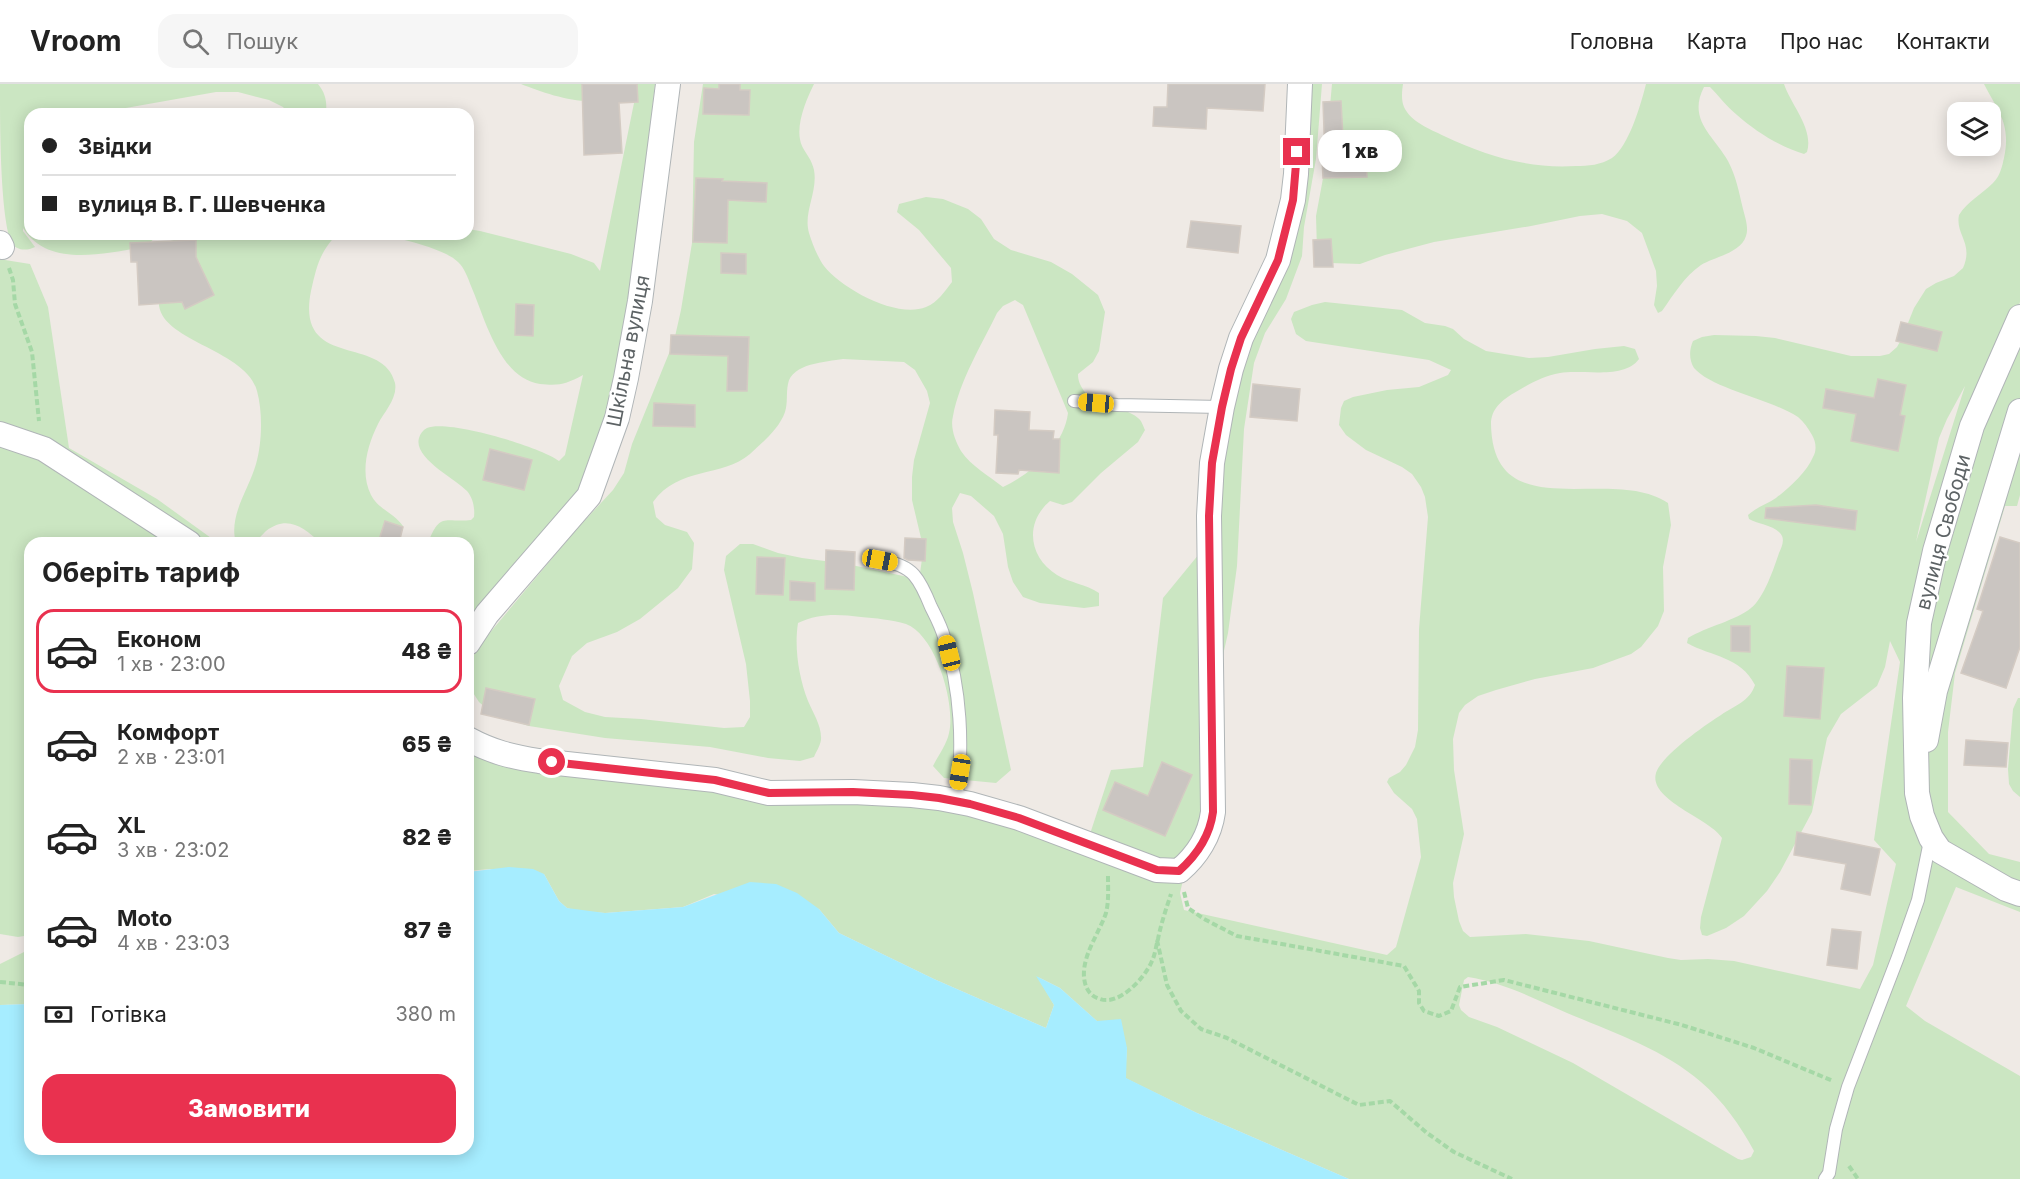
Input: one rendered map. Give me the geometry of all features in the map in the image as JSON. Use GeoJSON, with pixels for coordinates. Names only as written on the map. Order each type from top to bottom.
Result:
{"type":"FeatureCollection","features":[{"type":"Feature","properties":{"kind":"street","name":"Шкільна вулиця"},"geometry":{"type":"LineString","coordinates":[[474,634],[487,614],[589,496],[617,418],[632,345],[648,242],[668,84]]}},
{"type":"Feature","properties":{"kind":"street"},"geometry":{"type":"LineString","coordinates":[[474,742],[490,750],[514,757],[715,780],[769,793],[853,792],[912,795],[956,801],[1019,818],[1157,870],[1179,871],[1192,860],[1209,831],[1213,812],[1209,516],[1212,463],[1222,407],[1241,338],[1278,260],[1293,200],[1300,84]]}},
{"type":"Feature","properties":{"kind":"street","name":"вулиця Свободи"},"geometry":{"type":"LineString","coordinates":[[2020,318],[1972,426],[1927,583],[1919,623],[1915,698],[1917,793],[1922,816],[1931,838],[1940,850],[2006,889],[2020,894]]}},
{"type":"Feature","properties":{"kind":"street","name":"вулиця Свободи"},"geometry":{"type":"LineString","coordinates":[[1917,793],[1935,691],[2020,411]]}},
{"type":"Feature","properties":{"kind":"street"},"geometry":{"type":"LineString","coordinates":[[0,434],[45,449],[180,537]]}},
{"type":"Feature","properties":{"kind":"lane"},"geometry":{"type":"LineString","coordinates":[[1074,401],[1117,405],[1222,407]]}},
{"type":"Feature","properties":{"kind":"lane"},"geometry":{"type":"LineString","coordinates":[[880,560],[894,562],[913,574],[927,597],[944,635],[953,671],[960,741],[960,772],[956,801]]}},
{"type":"Feature","properties":{"kind":"lane"},"geometry":{"type":"LineString","coordinates":[[1825,1179],[1829,1173],[1836,1129],[1848,1087],[1918,900],[1931,838]]}},
{"type":"Feature","properties":{"kind":"path"},"geometry":{"type":"LineString","coordinates":[[1,245],[13,280],[15,304],[32,352],[37,415],[45,449]]}},
{"type":"Feature","properties":{"kind":"path"},"geometry":{"type":"LineString","coordinates":[[1103,850],[1108,868],[1106,914],[1093,939],[1084,982],[1088,991],[1095,998],[1104,1001],[1119,998],[1133,987],[1152,961],[1179,871]]}},
{"type":"Feature","properties":{"kind":"path"},"geometry":{"type":"LineString","coordinates":[[1179,871],[1188,908],[1204,919],[1237,936],[1404,966],[1419,991],[1419,1003],[1424,1011],[1439,1016],[1451,1011],[1460,987],[1504,980],[1682,1025],[1754,1048],[1848,1087]]}},
{"type":"Feature","properties":{"kind":"path"},"geometry":{"type":"LineString","coordinates":[[1157,940],[1167,985],[1182,1011],[1201,1029],[1227,1038],[1359,1105],[1390,1101],[1427,1133],[1454,1152],[1512,1179]]}},
{"type":"Feature","properties":{"kind":"path"},"geometry":{"type":"LineString","coordinates":[[0,982],[24,984]]}},
{"type":"Feature","properties":{"kind":"green space"},"geometry":{"type":"Polygon","coordinates":[[[0,84],[318,84],[325,98],[326,108],[284,108],[269,100],[238,92],[216,92],[126,108],[24,108],[23,231],[24,240],[30,240],[35,247],[29,249],[13,245],[7,228],[1,143],[0,84]]]}},
{"type":"Feature","properties":{"kind":"green space"},"geometry":{"type":"Polygon","coordinates":[[[521,84],[655,84],[627,326],[603,425],[577,496],[474,620],[474,537],[430,537],[440,522],[471,520],[474,517],[473,503],[462,486],[437,468],[422,453],[419,446],[420,435],[427,428],[454,427],[515,442],[559,461],[565,455],[583,375],[558,384],[540,384],[514,371],[495,345],[460,264],[443,252],[406,240],[474,240],[474,230],[571,254],[594,263],[600,271],[634,103],[638,102],[637,93],[586,101],[521,84]]]}},
{"type":"Feature","properties":{"kind":"green space"},"geometry":{"type":"Polygon","coordinates":[[[703,84],[814,84],[805,106],[799,131],[802,146],[810,160],[815,178],[808,217],[809,233],[817,255],[824,266],[843,284],[871,300],[900,309],[914,310],[926,307],[941,296],[952,282],[951,268],[919,230],[897,212],[899,204],[926,197],[943,199],[968,209],[981,219],[994,239],[1011,250],[1051,262],[1072,274],[1098,295],[1105,312],[1099,351],[1093,362],[1078,374],[1080,383],[1089,398],[1102,405],[1132,414],[1138,418],[1145,430],[1138,442],[1101,473],[1072,502],[1063,505],[1050,501],[1036,519],[1033,540],[1040,559],[1048,568],[1062,578],[1099,593],[1099,606],[1084,608],[1040,603],[1023,597],[1013,582],[1008,567],[1003,534],[994,516],[971,496],[960,493],[952,508],[953,522],[973,593],[1011,770],[996,783],[944,778],[933,766],[949,733],[949,706],[941,672],[935,656],[917,631],[906,624],[889,620],[829,615],[813,617],[798,623],[797,653],[800,673],[821,735],[814,757],[800,761],[768,758],[710,747],[605,738],[529,726],[490,712],[474,694],[474,655],[575,531],[613,490],[624,473],[632,444],[674,341],[692,243],[694,142],[703,84]],[[1015,300],[1003,306],[997,313],[966,376],[952,420],[955,438],[961,451],[975,466],[1003,487],[1025,474],[1045,457],[1060,437],[1068,413],[1023,305],[1015,300]],[[843,359],[803,368],[791,377],[788,384],[786,409],[779,424],[750,454],[727,467],[688,477],[663,491],[653,502],[656,517],[665,525],[687,532],[694,543],[692,569],[678,588],[640,619],[617,632],[587,643],[572,656],[559,686],[563,700],[585,712],[605,717],[724,728],[744,727],[750,717],[746,664],[724,570],[726,556],[740,544],[753,544],[778,553],[908,577],[920,573],[923,552],[912,500],[912,477],[914,460],[930,403],[927,391],[915,370],[904,362],[843,359]]]}},
{"type":"Feature","properties":{"kind":"green space"},"geometry":{"type":"Polygon","coordinates":[[[1308,84],[1322,84],[1316,159],[1304,227],[1302,256],[1286,299],[1265,333],[1254,363],[1244,429],[1237,566],[1228,633],[1216,686],[1215,482],[1234,382],[1279,273],[1308,84]]]}},
{"type":"Feature","properties":{"kind":"green space"},"geometry":{"type":"Polygon","coordinates":[[[1332,84],[1403,84],[1404,107],[1411,117],[1427,128],[1460,143],[1508,160],[1524,163],[1585,166],[1612,158],[1624,144],[1638,113],[1646,84],[1784,84],[1805,126],[1807,152],[1804,154],[1795,151],[1760,133],[1730,109],[1710,87],[1704,87],[1700,99],[1700,118],[1733,172],[1746,219],[1747,233],[1739,247],[1701,265],[1689,275],[1662,311],[1658,313],[1654,305],[1657,286],[1656,271],[1642,233],[1627,221],[1602,214],[1434,242],[1360,264],[1330,263],[1317,250],[1316,216],[1324,173],[1332,84]]]}},
{"type":"Feature","properties":{"kind":"green space"},"geometry":{"type":"Polygon","coordinates":[[[1984,84],[2020,84],[2020,302],[1938,552],[2020,331],[2020,495],[2017,506],[2005,506],[1955,673],[1948,732],[1948,812],[1989,854],[2020,862],[2020,912],[1956,887],[1906,1006],[1925,1021],[2020,1076],[2020,1179],[1349,1179],[1197,1113],[1125,1078],[1127,1048],[1060,988],[1038,977],[1054,1005],[1046,1028],[934,979],[839,933],[819,909],[714,894],[683,907],[605,913],[577,911],[567,908],[559,901],[544,874],[490,869],[474,870],[474,745],[492,755],[940,803],[1183,880],[1180,893],[1184,910],[1387,955],[1396,947],[1421,857],[1417,819],[1412,809],[1394,793],[1387,782],[1406,765],[1415,747],[1418,730],[1419,629],[1428,517],[1425,497],[1412,474],[1366,450],[1346,435],[1339,425],[1344,401],[1387,390],[1419,387],[1448,375],[1451,370],[1429,360],[1306,341],[1296,334],[1291,319],[1294,312],[1325,302],[1402,310],[1425,323],[1453,329],[1464,339],[1486,351],[1529,358],[1624,346],[1635,349],[1639,359],[1632,365],[1613,372],[1569,372],[1542,378],[1505,399],[1491,419],[1497,456],[1511,476],[1533,485],[1558,489],[1616,489],[1644,493],[1668,503],[1671,525],[1663,567],[1664,611],[1658,626],[1641,647],[1631,654],[1593,668],[1535,679],[1478,696],[1465,705],[1459,713],[1453,739],[1454,770],[1464,834],[1453,883],[1459,921],[1463,931],[1470,937],[1526,934],[1589,941],[1681,960],[1734,961],[1860,989],[1873,965],[1896,864],[1874,840],[1900,662],[1890,641],[1885,667],[1877,686],[1841,714],[1827,738],[1812,812],[1780,872],[1767,891],[1744,916],[1726,928],[1707,936],[1702,935],[1701,917],[1722,838],[1716,831],[1670,800],[1661,792],[1656,783],[1656,773],[1666,758],[1684,741],[1741,703],[1753,691],[1755,685],[1742,668],[1725,658],[1687,643],[1688,638],[1730,620],[1756,603],[1771,574],[1783,539],[1776,530],[1749,519],[1748,515],[1792,485],[1807,468],[1815,449],[1812,435],[1798,417],[1714,382],[1694,368],[1690,351],[1693,341],[1714,335],[1775,338],[1851,356],[1889,354],[1897,347],[1914,308],[1926,289],[1954,276],[1963,268],[1966,246],[1959,228],[1959,215],[1966,206],[1989,187],[2000,171],[2006,146],[2001,102],[1994,102],[1984,84]],[[1965,386],[1939,438],[1916,542],[1959,405],[1965,386]],[[1468,977],[1464,980],[1459,1005],[1461,1010],[1469,1017],[1497,1027],[1573,1063],[1738,1159],[1751,1157],[1754,1151],[1724,1105],[1686,1070],[1637,1042],[1493,983],[1468,977]]]}},
{"type":"Feature","properties":{"kind":"green space"},"geometry":{"type":"Polygon","coordinates":[[[33,240],[152,240],[139,248],[92,255],[60,253],[33,240]]]}},
{"type":"Feature","properties":{"kind":"green space"},"geometry":{"type":"Polygon","coordinates":[[[170,240],[332,240],[322,254],[317,267],[311,291],[310,316],[316,332],[327,342],[375,359],[387,368],[395,383],[393,399],[371,441],[365,469],[368,487],[374,500],[403,526],[400,537],[314,537],[302,528],[289,523],[274,526],[260,537],[235,537],[237,513],[253,473],[260,447],[259,400],[249,376],[236,364],[185,335],[171,325],[161,313],[160,293],[181,243],[170,240]]]}},
{"type":"Feature","properties":{"kind":"green space"},"geometry":{"type":"Polygon","coordinates":[[[0,255],[5,260],[30,264],[48,307],[69,448],[157,499],[210,537],[193,537],[66,456],[0,423],[0,255]]]}},
{"type":"Feature","properties":{"kind":"green space"},"geometry":{"type":"Polygon","coordinates":[[[0,442],[29,454],[172,537],[24,537],[24,936],[0,934],[0,442]]]}},
{"type":"Feature","properties":{"kind":"green space"},"geometry":{"type":"Polygon","coordinates":[[[1204,548],[1209,796],[1191,849],[1167,865],[1089,837],[1111,770],[1143,767],[1163,598],[1204,548]]]}},
{"type":"Feature","properties":{"kind":"green space"},"geometry":{"type":"Polygon","coordinates":[[[2020,698],[2020,797],[2009,784],[2008,769],[2013,709],[2020,698]]]}},
{"type":"Feature","properties":{"kind":"green space"},"geometry":{"type":"Polygon","coordinates":[[[24,952],[24,1004],[0,1005],[0,964],[24,952]]]}},
{"type":"Feature","properties":{"kind":"water"},"geometry":{"type":"Polygon","coordinates":[[[509,867],[533,869],[544,874],[559,901],[567,908],[605,913],[683,907],[750,882],[776,884],[797,893],[819,909],[839,933],[934,979],[1046,1028],[1054,1005],[1036,976],[1060,988],[1097,1021],[1121,1019],[1127,1048],[1126,1078],[1197,1113],[1349,1179],[0,1179],[0,1005],[24,1004],[24,1155],[474,1155],[474,871],[509,867]]]}},
{"type":"Feature","properties":{"kind":"building"},"geometry":{"type":"Polygon","coordinates":[[[582,84],[637,84],[638,102],[619,103],[622,153],[584,155],[582,84]]]}},
{"type":"Feature","properties":{"kind":"building"},"geometry":{"type":"Polygon","coordinates":[[[719,84],[740,84],[740,90],[750,90],[749,115],[703,114],[704,88],[719,89],[719,84]]]}},
{"type":"Feature","properties":{"kind":"building"},"geometry":{"type":"Polygon","coordinates":[[[1168,84],[1265,84],[1263,111],[1207,108],[1206,129],[1153,126],[1154,107],[1167,107],[1168,84]]]}},
{"type":"Feature","properties":{"kind":"building"},"geometry":{"type":"Polygon","coordinates":[[[1341,101],[1344,157],[1366,157],[1367,177],[1323,178],[1322,158],[1325,158],[1323,102],[1341,101]]]}},
{"type":"Feature","properties":{"kind":"building"},"geometry":{"type":"Polygon","coordinates":[[[696,178],[767,183],[766,202],[728,200],[727,243],[693,242],[696,178]]]}},
{"type":"Feature","properties":{"kind":"building"},"geometry":{"type":"Polygon","coordinates":[[[1191,221],[1241,226],[1238,253],[1187,247],[1191,221]]]}},
{"type":"Feature","properties":{"kind":"building"},"geometry":{"type":"Polygon","coordinates":[[[1331,239],[1333,267],[1314,267],[1313,240],[1331,239]]]}},
{"type":"Feature","properties":{"kind":"building"},"geometry":{"type":"Polygon","coordinates":[[[196,240],[196,257],[214,295],[185,309],[182,302],[139,305],[137,262],[131,262],[130,243],[196,240]]]}},
{"type":"Feature","properties":{"kind":"building"},"geometry":{"type":"Polygon","coordinates":[[[721,253],[746,254],[746,274],[721,273],[721,253]]]}},
{"type":"Feature","properties":{"kind":"building"},"geometry":{"type":"Polygon","coordinates":[[[516,304],[534,305],[533,336],[515,335],[516,304]]]}},
{"type":"Feature","properties":{"kind":"building"},"geometry":{"type":"Polygon","coordinates":[[[1901,322],[1942,332],[1937,351],[1896,341],[1901,322]]]}},
{"type":"Feature","properties":{"kind":"building"},"geometry":{"type":"Polygon","coordinates":[[[671,335],[749,337],[747,391],[727,391],[728,356],[670,354],[671,335]]]}},
{"type":"Feature","properties":{"kind":"building"},"geometry":{"type":"Polygon","coordinates":[[[1878,379],[1906,385],[1900,415],[1905,416],[1898,451],[1851,441],[1856,414],[1823,408],[1826,389],[1874,398],[1878,379]]]}},
{"type":"Feature","properties":{"kind":"building"},"geometry":{"type":"Polygon","coordinates":[[[1253,384],[1300,389],[1297,421],[1250,417],[1253,384]]]}},
{"type":"Feature","properties":{"kind":"building"},"geometry":{"type":"Polygon","coordinates":[[[654,403],[695,405],[695,427],[653,426],[654,403]]]}},
{"type":"Feature","properties":{"kind":"building"},"geometry":{"type":"Polygon","coordinates":[[[995,410],[1030,412],[1029,430],[1054,431],[1053,439],[1060,439],[1059,473],[1019,470],[1018,474],[996,473],[998,435],[994,435],[995,410]]]}},
{"type":"Feature","properties":{"kind":"building"},"geometry":{"type":"Polygon","coordinates":[[[490,449],[532,460],[524,490],[483,480],[490,449]]]}},
{"type":"Feature","properties":{"kind":"building"},"geometry":{"type":"Polygon","coordinates":[[[1816,505],[1857,511],[1855,530],[1765,518],[1766,508],[1816,505]]]}},
{"type":"Feature","properties":{"kind":"building"},"geometry":{"type":"Polygon","coordinates":[[[385,521],[403,527],[400,537],[380,537],[385,521]]]}},
{"type":"Feature","properties":{"kind":"building"},"geometry":{"type":"Polygon","coordinates":[[[2000,537],[2020,543],[2020,647],[2006,688],[1961,673],[1983,611],[1977,609],[2000,537]]]}},
{"type":"Feature","properties":{"kind":"building"},"geometry":{"type":"Polygon","coordinates":[[[905,538],[926,539],[925,561],[904,558],[905,538]]]}},
{"type":"Feature","properties":{"kind":"building"},"geometry":{"type":"Polygon","coordinates":[[[826,550],[855,552],[854,590],[825,589],[826,550]]]}},
{"type":"Feature","properties":{"kind":"building"},"geometry":{"type":"Polygon","coordinates":[[[757,557],[785,558],[783,595],[756,594],[757,557]]]}},
{"type":"Feature","properties":{"kind":"building"},"geometry":{"type":"Polygon","coordinates":[[[790,581],[815,583],[815,601],[790,600],[790,581]]]}},
{"type":"Feature","properties":{"kind":"building"},"geometry":{"type":"Polygon","coordinates":[[[1731,626],[1750,626],[1750,652],[1731,651],[1731,626]]]}},
{"type":"Feature","properties":{"kind":"building"},"geometry":{"type":"Polygon","coordinates":[[[1787,666],[1824,668],[1820,719],[1784,716],[1787,666]]]}},
{"type":"Feature","properties":{"kind":"building"},"geometry":{"type":"Polygon","coordinates":[[[486,688],[535,699],[529,725],[481,714],[486,688]]]}},
{"type":"Feature","properties":{"kind":"building"},"geometry":{"type":"Polygon","coordinates":[[[1966,740],[2008,743],[2006,767],[1964,765],[1966,740]]]}},
{"type":"Feature","properties":{"kind":"building"},"geometry":{"type":"Polygon","coordinates":[[[1790,759],[1812,760],[1811,805],[1789,804],[1790,759]]]}},
{"type":"Feature","properties":{"kind":"building"},"geometry":{"type":"Polygon","coordinates":[[[1162,762],[1192,775],[1165,836],[1103,810],[1115,782],[1148,796],[1162,762]]]}},
{"type":"Feature","properties":{"kind":"building"},"geometry":{"type":"Polygon","coordinates":[[[1797,832],[1880,849],[1870,895],[1841,889],[1846,864],[1794,855],[1797,832]]]}},
{"type":"Feature","properties":{"kind":"building"},"geometry":{"type":"Polygon","coordinates":[[[1832,929],[1861,932],[1857,969],[1827,965],[1832,929]]]}},
{"type":"Feature","properties":{"kind":"route"},"geometry":{"type":"LineString","coordinates":[[552,762],[715,780],[769,793],[853,792],[939,798],[1019,818],[1157,870],[1179,871],[1192,860],[1209,831],[1213,812],[1209,516],[1212,463],[1222,407],[1241,338],[1278,260],[1293,200],[1297,152]]}}]}
